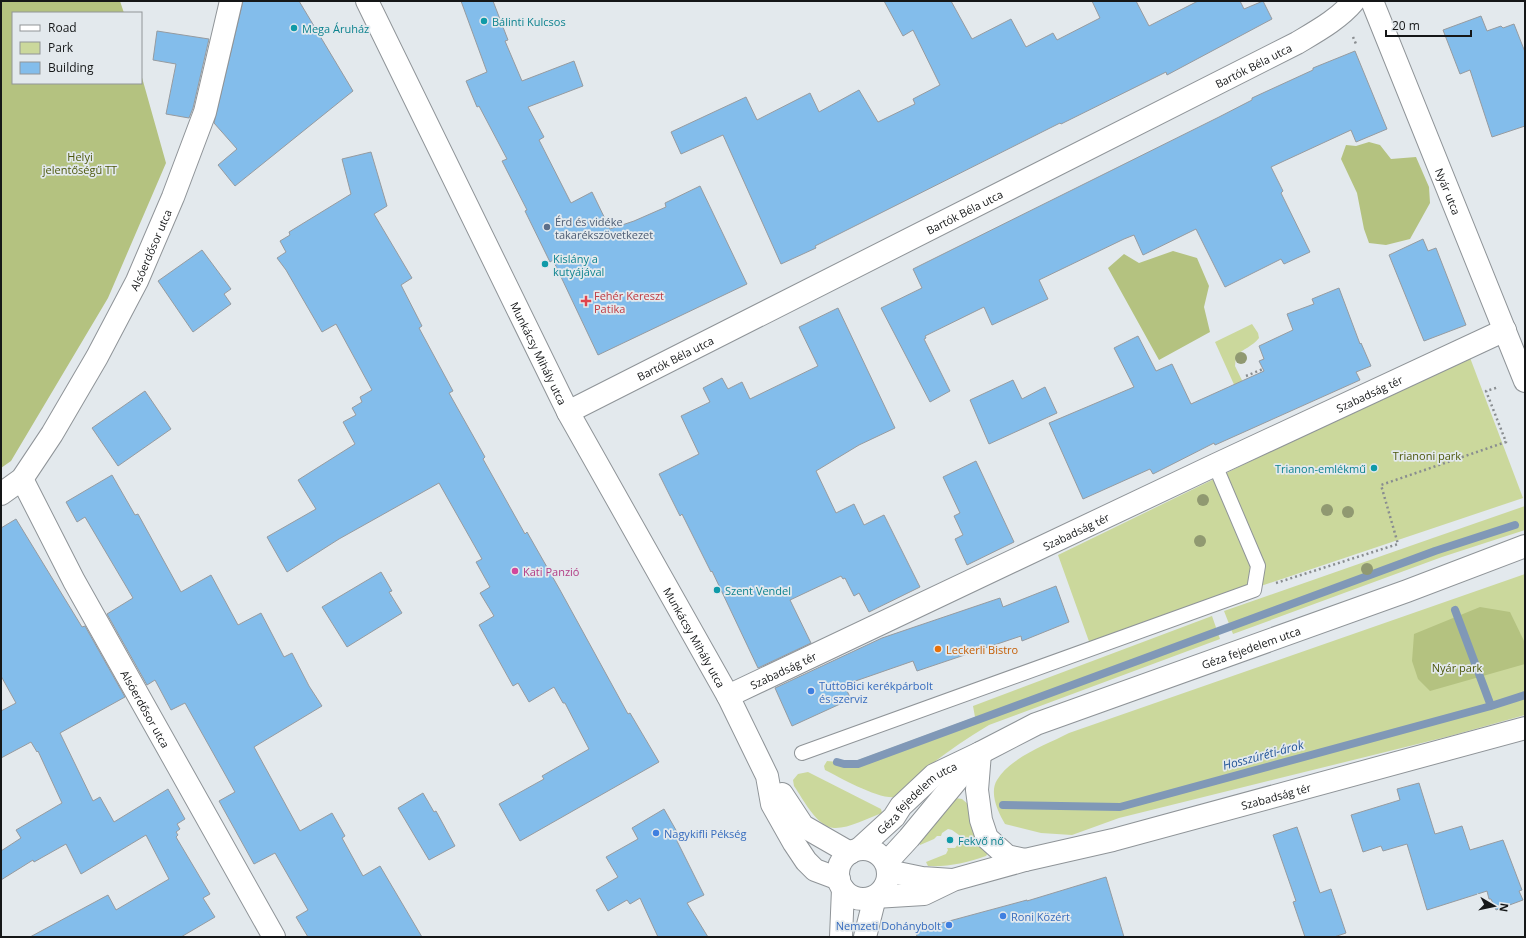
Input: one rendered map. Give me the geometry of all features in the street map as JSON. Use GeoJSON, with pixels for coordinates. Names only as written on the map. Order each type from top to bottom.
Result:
{"type":"FeatureCollection","features":[{"type":"Feature","properties":{"kind":"street","name":"Alsóerdősor utca"},"geometry":{"type":"LineString","coordinates":[[1,494],[22,479],[52,434],[97,357],[137,281],[173,197],[204,112],[231,1]]}},
{"type":"Feature","properties":{"kind":"street","name":"Munkácsy Mihály utca"},"geometry":{"type":"LineString","coordinates":[[367,1],[568,412],[728,696]]}},
{"type":"Feature","properties":{"kind":"street","name":"Bartók Béla utca"},"geometry":{"type":"LineString","coordinates":[[568,412],[1297,42],[1324,26],[1347,9],[1354,1]]}},
{"type":"Feature","properties":{"kind":"street","name":"Nyár utca"},"geometry":{"type":"LineString","coordinates":[[1372,1],[1524,374]]}},
{"type":"Feature","properties":{"kind":"street","name":"Szabadság tér"},"geometry":{"type":"LineString","coordinates":[[1505,330],[1215,465],[728,696],[767,776],[772,804],[806,861],[815,870],[841,884],[850,895],[866,899],[875,896],[924,894],[953,880],[1025,860],[1113,840],[1525,728]]}},
{"type":"Feature","properties":{"kind":"street","name":"Alsóerdősor utca"},"geometry":{"type":"LineString","coordinates":[[22,479],[74,581],[274,937]]}},
{"type":"Feature","properties":{"kind":"street","name":"Géza fejedelem utca"},"geometry":{"type":"LineString","coordinates":[[854,851],[894,817],[901,806],[934,775],[1036,724],[1407,591],[1525,546]]}},
{"type":"Feature","properties":{"kind":"street","name":"Szabadság tér"},"geometry":{"type":"LineString","coordinates":[[980,753],[977,790],[980,820],[987,838],[1007,856],[1025,860]]}},
{"type":"Feature","properties":{"kind":"street","name":"Géza fejedelem utca"},"geometry":{"type":"LineString","coordinates":[[887,867],[980,753]]}},
{"type":"Feature","properties":{"kind":"street","name":"Szabadság tér"},"geometry":{"type":"LineString","coordinates":[[767,776],[776,784],[803,826],[854,851],[870,850],[879,855],[887,867],[922,878],[953,880]]}},
{"type":"Feature","properties":{"kind":"street"},"geometry":{"type":"LineString","coordinates":[[841,937],[841,884],[839,870],[843,860],[854,851]]}},
{"type":"Feature","properties":{"kind":"street"},"geometry":{"type":"LineString","coordinates":[[865,937],[875,896],[886,884],[887,867]]}},
{"type":"Feature","properties":{"kind":"lane"},"geometry":{"type":"LineString","coordinates":[[802,753],[1254,590],[1258,566],[1215,465]]}},
{"type":"Feature","properties":{"kind":"path"},"geometry":{"type":"LineString","coordinates":[[1246,376],[1263,369]]}},
{"type":"Feature","properties":{"kind":"path"},"geometry":{"type":"LineString","coordinates":[[1254,590],[1398,544],[1381,485],[1506,442],[1486,392],[1524,374]]}},
{"type":"Feature","properties":{"kind":"green space","name":"Helyi jelentőségű TT"},"geometry":{"type":"Polygon","coordinates":[[[1,1],[120,1],[124,12],[12,12],[12,84],[142,84],[142,78],[166,163],[108,298],[11,461],[1,468],[1,1]]]}},
{"type":"Feature","properties":{"kind":"green space"},"geometry":{"type":"Polygon","coordinates":[[[1369,142],[1380,145],[1391,159],[1416,157],[1429,187],[1430,203],[1410,239],[1386,245],[1369,243],[1364,229],[1357,193],[1341,159],[1346,145],[1356,146],[1369,142]]]}},
{"type":"Feature","properties":{"kind":"green space"},"geometry":{"type":"Polygon","coordinates":[[[1173,251],[1197,258],[1209,286],[1204,307],[1210,332],[1159,360],[1108,268],[1124,254],[1139,263],[1173,251]]]}},
{"type":"Feature","properties":{"kind":"green space"},"geometry":{"type":"Polygon","coordinates":[[[1252,324],[1258,333],[1259,338],[1236,356],[1235,366],[1261,419],[1253,427],[1215,342],[1252,324]]]}},
{"type":"Feature","properties":{"kind":"green space","name":"Trianoni park"},"geometry":{"type":"Polygon","coordinates":[[[1469,355],[1523,498],[1225,598],[1091,647],[1058,555],[1469,355]]]}},
{"type":"Feature","properties":{"kind":"green space"},"geometry":{"type":"Polygon","coordinates":[[[1525,506],[1525,530],[1442,557],[1233,634],[1224,611],[1525,506]]]}},
{"type":"Feature","properties":{"kind":"green space","name":"Nyár park"},"geometry":{"type":"Polygon","coordinates":[[[1525,574],[1525,715],[1450,736],[1119,818],[1072,835],[1041,833],[1005,824],[1000,814],[995,802],[994,791],[997,780],[1003,772],[1030,752],[1069,733],[1525,574]]]}},
{"type":"Feature","properties":{"kind":"green space"},"geometry":{"type":"Polygon","coordinates":[[[1480,607],[1510,612],[1525,643],[1525,664],[1430,691],[1418,679],[1412,661],[1414,634],[1480,607]]]}},
{"type":"Feature","properties":{"kind":"green space"},"geometry":{"type":"Polygon","coordinates":[[[1212,616],[1220,639],[989,725],[927,767],[916,777],[906,791],[900,796],[889,797],[870,792],[825,770],[824,766],[827,761],[850,763],[975,717],[973,706],[1212,616]]]}},
{"type":"Feature","properties":{"kind":"green space"},"geometry":{"type":"Polygon","coordinates":[[[808,772],[881,809],[882,813],[858,823],[839,828],[834,828],[822,823],[811,812],[794,786],[793,780],[798,774],[808,772]]]}},
{"type":"Feature","properties":{"kind":"green space"},"geometry":{"type":"Polygon","coordinates":[[[955,798],[962,799],[969,805],[988,853],[986,856],[964,863],[943,866],[928,866],[926,862],[946,854],[948,850],[947,848],[955,848],[959,843],[959,835],[948,829],[942,833],[941,836],[937,836],[934,839],[920,845],[919,839],[955,798]]]}},
{"type":"Feature","properties":{"kind":"building"},"geometry":{"type":"Polygon","coordinates":[[[243,1],[299,1],[353,91],[235,186],[218,165],[237,149],[214,123],[243,1]]]}},
{"type":"Feature","properties":{"kind":"building"},"geometry":{"type":"Polygon","coordinates":[[[461,1],[493,1],[508,40],[505,41],[522,81],[574,61],[583,86],[528,107],[544,137],[539,140],[571,203],[592,192],[610,229],[634,221],[666,207],[665,203],[700,186],[747,284],[598,355],[553,260],[550,262],[525,211],[527,210],[502,161],[507,159],[479,106],[477,107],[466,81],[487,72],[461,1]]]}},
{"type":"Feature","properties":{"kind":"building"},"geometry":{"type":"Polygon","coordinates":[[[884,1],[951,1],[972,39],[1011,19],[1026,47],[1053,33],[1057,40],[1100,18],[1092,1],[1136,1],[1149,26],[1198,1],[1240,1],[1244,9],[1263,1],[1272,19],[1167,75],[1166,72],[1061,124],[1060,123],[815,246],[816,248],[781,264],[723,135],[681,154],[671,132],[746,97],[757,120],[810,93],[819,112],[859,90],[878,122],[915,104],[913,99],[940,85],[913,30],[903,36],[884,1]]]}},
{"type":"Feature","properties":{"kind":"building"},"geometry":{"type":"Polygon","coordinates":[[[1481,16],[1487,31],[1501,26],[1503,28],[1514,24],[1525,52],[1525,126],[1492,137],[1470,70],[1460,74],[1443,30],[1481,16]]]}},
{"type":"Feature","properties":{"kind":"building"},"geometry":{"type":"Polygon","coordinates":[[[157,31],[209,39],[193,108],[189,118],[166,114],[176,64],[153,60],[157,31]]]}},
{"type":"Feature","properties":{"kind":"building"},"geometry":{"type":"Polygon","coordinates":[[[1355,51],[1387,129],[1356,142],[1351,130],[1271,167],[1283,191],[1281,193],[1310,252],[1284,264],[1281,259],[1225,287],[1196,229],[1143,255],[1134,235],[1039,280],[1048,299],[992,325],[984,307],[925,336],[926,338],[924,339],[950,391],[930,402],[881,308],[922,288],[913,269],[1219,117],[1252,100],[1252,98],[1313,70],[1313,68],[1355,51]]]}},
{"type":"Feature","properties":{"kind":"building"},"geometry":{"type":"Polygon","coordinates":[[[371,152],[387,206],[374,214],[412,278],[401,285],[422,326],[419,328],[453,391],[449,393],[485,457],[483,459],[525,534],[527,532],[628,714],[630,713],[659,762],[520,841],[499,804],[544,779],[542,776],[589,749],[565,703],[563,703],[554,687],[529,702],[518,683],[513,686],[479,625],[494,616],[480,593],[490,587],[476,562],[482,559],[439,483],[339,539],[287,572],[267,537],[316,509],[298,480],[355,444],[343,422],[356,415],[352,408],[362,402],[360,397],[372,390],[336,324],[322,332],[286,270],[277,258],[286,252],[280,241],[290,235],[289,232],[351,194],[342,159],[371,152]]]}},
{"type":"Feature","properties":{"kind":"building"},"geometry":{"type":"Polygon","coordinates":[[[1423,239],[1428,251],[1436,248],[1466,325],[1424,341],[1389,255],[1423,239]]]}},
{"type":"Feature","properties":{"kind":"building"},"geometry":{"type":"Polygon","coordinates":[[[202,250],[231,289],[224,294],[231,304],[193,332],[158,281],[202,250]]]}},
{"type":"Feature","properties":{"kind":"building"},"geometry":{"type":"Polygon","coordinates":[[[1339,288],[1360,344],[1361,343],[1371,366],[1356,372],[1360,380],[1215,445],[1214,443],[1153,474],[1150,469],[1083,499],[1049,423],[1134,387],[1114,348],[1138,336],[1156,371],[1172,364],[1191,404],[1264,371],[1259,361],[1264,359],[1259,346],[1293,330],[1287,314],[1314,304],[1312,299],[1339,288]]]}},
{"type":"Feature","properties":{"kind":"building"},"geometry":{"type":"Polygon","coordinates":[[[838,308],[895,428],[859,445],[816,471],[836,513],[854,504],[864,525],[884,515],[920,587],[869,612],[859,593],[854,596],[845,578],[843,579],[841,576],[790,600],[811,643],[758,668],[712,571],[711,572],[682,514],[680,516],[659,474],[699,454],[681,416],[710,402],[703,388],[722,378],[728,389],[742,382],[750,399],[818,366],[799,327],[838,308]]]}},
{"type":"Feature","properties":{"kind":"building"},"geometry":{"type":"Polygon","coordinates":[[[1013,380],[1022,399],[1045,387],[1057,413],[989,444],[970,400],[1013,380]]]}},
{"type":"Feature","properties":{"kind":"building"},"geometry":{"type":"Polygon","coordinates":[[[145,391],[171,429],[118,466],[92,428],[145,391]]]}},
{"type":"Feature","properties":{"kind":"building"},"geometry":{"type":"Polygon","coordinates":[[[976,461],[1014,542],[967,565],[955,539],[963,535],[954,516],[960,513],[943,477],[976,461]]]}},
{"type":"Feature","properties":{"kind":"building"},"geometry":{"type":"Polygon","coordinates":[[[112,475],[135,515],[138,514],[181,592],[211,575],[238,625],[261,613],[284,657],[292,653],[309,686],[322,706],[254,747],[300,831],[332,813],[345,836],[342,838],[363,876],[380,866],[422,937],[308,937],[296,917],[308,910],[275,853],[254,864],[219,801],[235,792],[185,703],[171,710],[155,680],[147,685],[107,614],[133,598],[85,517],[77,522],[66,502],[112,475]]]}},
{"type":"Feature","properties":{"kind":"building"},"geometry":{"type":"Polygon","coordinates":[[[16,519],[82,627],[85,626],[125,697],[60,733],[93,801],[100,797],[114,822],[168,789],[185,819],[177,824],[180,829],[176,832],[178,835],[176,837],[210,894],[203,898],[215,917],[181,937],[30,937],[108,895],[116,910],[169,879],[146,835],[81,874],[66,844],[34,862],[33,860],[1,880],[1,851],[21,838],[16,830],[62,803],[38,751],[37,752],[31,742],[1,758],[1,711],[16,703],[1,676],[1,528],[16,519]]]}},
{"type":"Feature","properties":{"kind":"building"},"geometry":{"type":"Polygon","coordinates":[[[381,572],[392,591],[389,592],[402,613],[347,647],[322,607],[381,572]]]}},
{"type":"Feature","properties":{"kind":"building"},"geometry":{"type":"Polygon","coordinates":[[[1056,586],[1069,622],[1022,641],[1021,636],[917,671],[913,661],[844,685],[851,699],[792,726],[775,688],[882,638],[1000,598],[1003,607],[1056,586]]]}},
{"type":"Feature","properties":{"kind":"building"},"geometry":{"type":"Polygon","coordinates":[[[1419,783],[1435,834],[1462,826],[1470,850],[1503,840],[1522,890],[1519,891],[1523,900],[1496,910],[1491,899],[1489,899],[1487,891],[1427,910],[1407,844],[1383,851],[1381,846],[1363,852],[1351,815],[1400,800],[1397,789],[1419,783]]]}},
{"type":"Feature","properties":{"kind":"building"},"geometry":{"type":"Polygon","coordinates":[[[423,793],[434,812],[436,811],[455,846],[429,860],[398,808],[423,793]]]}},
{"type":"Feature","properties":{"kind":"building"},"geometry":{"type":"Polygon","coordinates":[[[664,809],[681,839],[677,841],[704,895],[687,903],[708,937],[658,937],[640,898],[630,904],[627,900],[608,911],[596,890],[618,877],[606,857],[638,839],[632,828],[664,809]]]}},
{"type":"Feature","properties":{"kind":"building"},"geometry":{"type":"Polygon","coordinates":[[[1297,827],[1320,893],[1331,889],[1346,933],[1334,937],[1305,937],[1293,902],[1296,901],[1273,835],[1297,827]]]}},
{"type":"Feature","properties":{"kind":"building"},"geometry":{"type":"Polygon","coordinates":[[[1106,877],[1124,937],[917,937],[916,930],[1027,901],[1106,877]]]}},
{"type":"Feature","properties":{"kind":"waterway"},"geometry":{"type":"LineString","coordinates":[[837,762],[844,764],[858,764],[1435,551],[1515,525]]}},
{"type":"Feature","properties":{"kind":"waterway"},"geometry":{"type":"LineString","coordinates":[[1455,610],[1491,706]]}},
{"type":"Feature","properties":{"kind":"waterway","name":"Hosszúréti-árok"},"geometry":{"type":"LineString","coordinates":[[1003,805],[1120,807],[1491,706],[1525,695]]}},
{"type":"Feature","properties":{"kind":"place","name":"Bálinti Kulcsos"},"geometry":{"type":"Point","coordinates":[484,21]}},
{"type":"Feature","properties":{"kind":"place","name":"Mega Áruház"},"geometry":{"type":"Point","coordinates":[294,28]}},
{"type":"Feature","properties":{"kind":"place","name":"Érd és vidéke takarékszövetkezet"},"geometry":{"type":"Point","coordinates":[547,227]}},
{"type":"Feature","properties":{"kind":"place","name":"Kislány a kutyájával"},"geometry":{"type":"Point","coordinates":[545,264]}},
{"type":"Feature","properties":{"kind":"place","name":"Fehér Kereszt Patika"},"geometry":{"type":"Point","coordinates":[586,301]}},
{"type":"Feature","properties":{"kind":"place","name":"Trianon-emlékmű"},"geometry":{"type":"Point","coordinates":[1374,468]}},
{"type":"Feature","properties":{"kind":"place","name":"Kati Panzió"},"geometry":{"type":"Point","coordinates":[515,571]}},
{"type":"Feature","properties":{"kind":"place","name":"Szent Vendel"},"geometry":{"type":"Point","coordinates":[717,590]}},
{"type":"Feature","properties":{"kind":"place","name":"Leckerli Bistro"},"geometry":{"type":"Point","coordinates":[938,649]}},
{"type":"Feature","properties":{"kind":"place","name":"TuttoBici kerékpárbolt és szerviz"},"geometry":{"type":"Point","coordinates":[811,691]}},
{"type":"Feature","properties":{"kind":"place","name":"Nagykifli Pékség"},"geometry":{"type":"Point","coordinates":[656,833]}},
{"type":"Feature","properties":{"kind":"place","name":"Fekvő nő"},"geometry":{"type":"Point","coordinates":[950,840]}},
{"type":"Feature","properties":{"kind":"place","name":"Roni Közért"},"geometry":{"type":"Point","coordinates":[1003,916]}},
{"type":"Feature","properties":{"kind":"place","name":"Nemzeti Dohánybolt"},"geometry":{"type":"Point","coordinates":[949,925]}}]}
